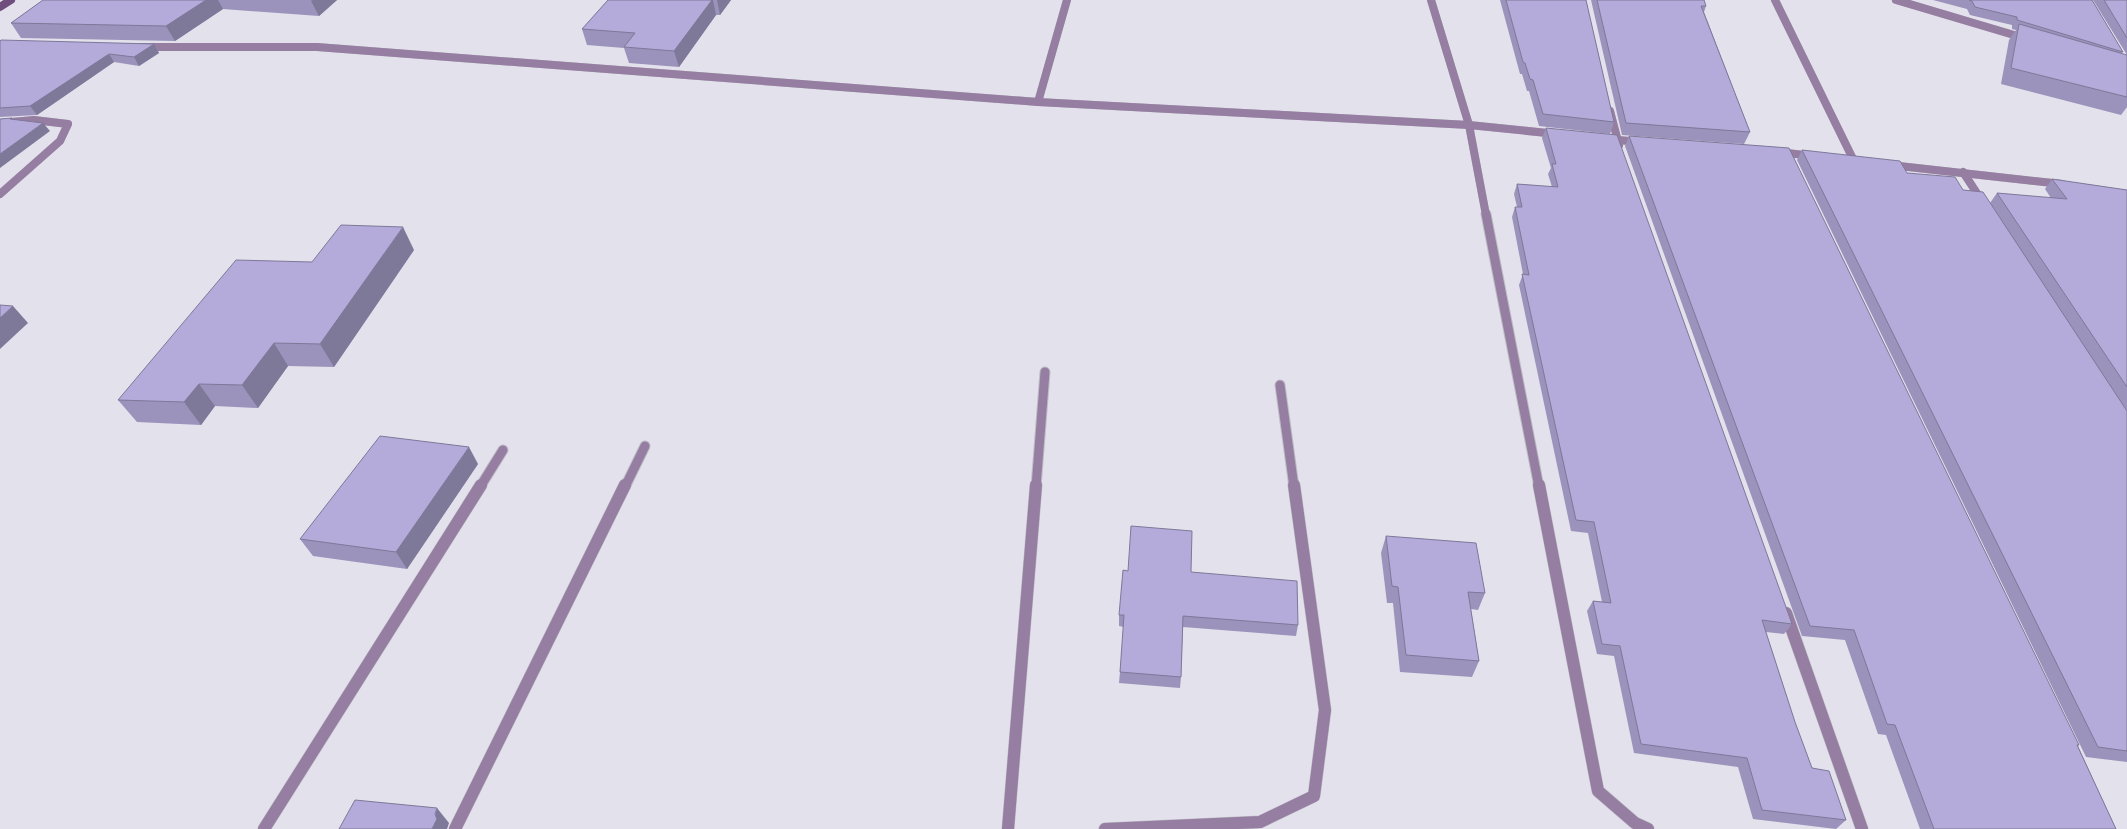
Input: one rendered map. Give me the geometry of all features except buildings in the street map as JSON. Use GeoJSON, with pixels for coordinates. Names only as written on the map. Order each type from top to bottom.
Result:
{"type":"FeatureCollection","features":[{"type":"Feature","properties":{"kind":"main road"},"geometry":{"type":"LineString","coordinates":[[0,7],[11,0]]}},
{"type":"Feature","properties":{"kind":"street"},"geometry":{"type":"LineString","coordinates":[[1038,102],[1067,0]]}},
{"type":"Feature","properties":{"kind":"street"},"geometry":{"type":"LineString","coordinates":[[1430,0],[1468,124],[1598,791],[1635,823],[1648,829]]}},
{"type":"Feature","properties":{"kind":"street"},"geometry":{"type":"LineString","coordinates":[[1775,0],[1854,161]]}},
{"type":"Feature","properties":{"kind":"street"},"geometry":{"type":"LineString","coordinates":[[1896,0],[2035,41]]}},
{"type":"Feature","properties":{"kind":"street"},"geometry":{"type":"LineString","coordinates":[[1921,0],[1925,8]]}},
{"type":"Feature","properties":{"kind":"street"},"geometry":{"type":"LineString","coordinates":[[131,47],[317,47],[1038,102],[1468,124],[1568,135]]}},
{"type":"Feature","properties":{"kind":"street"},"geometry":{"type":"LineString","coordinates":[[1608,103],[1617,140],[1624,159]]}},
{"type":"Feature","properties":{"kind":"street"},"geometry":{"type":"LineString","coordinates":[[0,123],[27,119],[46,119],[68,124],[60,141],[0,194]]}},
{"type":"Feature","properties":{"kind":"street"},"geometry":{"type":"LineString","coordinates":[[1597,138],[1646,142]]}},
{"type":"Feature","properties":{"kind":"street"},"geometry":{"type":"LineString","coordinates":[[1768,151],[1789,157],[1825,158]]}},
{"type":"Feature","properties":{"kind":"street"},"geometry":{"type":"LineString","coordinates":[[1844,160],[1864,162]]}},
{"type":"Feature","properties":{"kind":"street"},"geometry":{"type":"LineString","coordinates":[[1884,164],[2069,185]]}},
{"type":"Feature","properties":{"kind":"street"},"geometry":{"type":"LineString","coordinates":[[1963,172],[1989,212]]}},
{"type":"Feature","properties":{"kind":"street"},"geometry":{"type":"LineString","coordinates":[[1008,829],[1045,372]]}},
{"type":"Feature","properties":{"kind":"street"},"geometry":{"type":"LineString","coordinates":[[1105,829],[1260,822],[1314,796],[1325,710],[1280,385]]}},
{"type":"Feature","properties":{"kind":"street"},"geometry":{"type":"LineString","coordinates":[[455,829],[645,446]]}},
{"type":"Feature","properties":{"kind":"street"},"geometry":{"type":"LineString","coordinates":[[264,829],[503,450]]}},
{"type":"Feature","properties":{"kind":"street"},"geometry":{"type":"LineString","coordinates":[[1783,606],[1862,829]]}}]}
